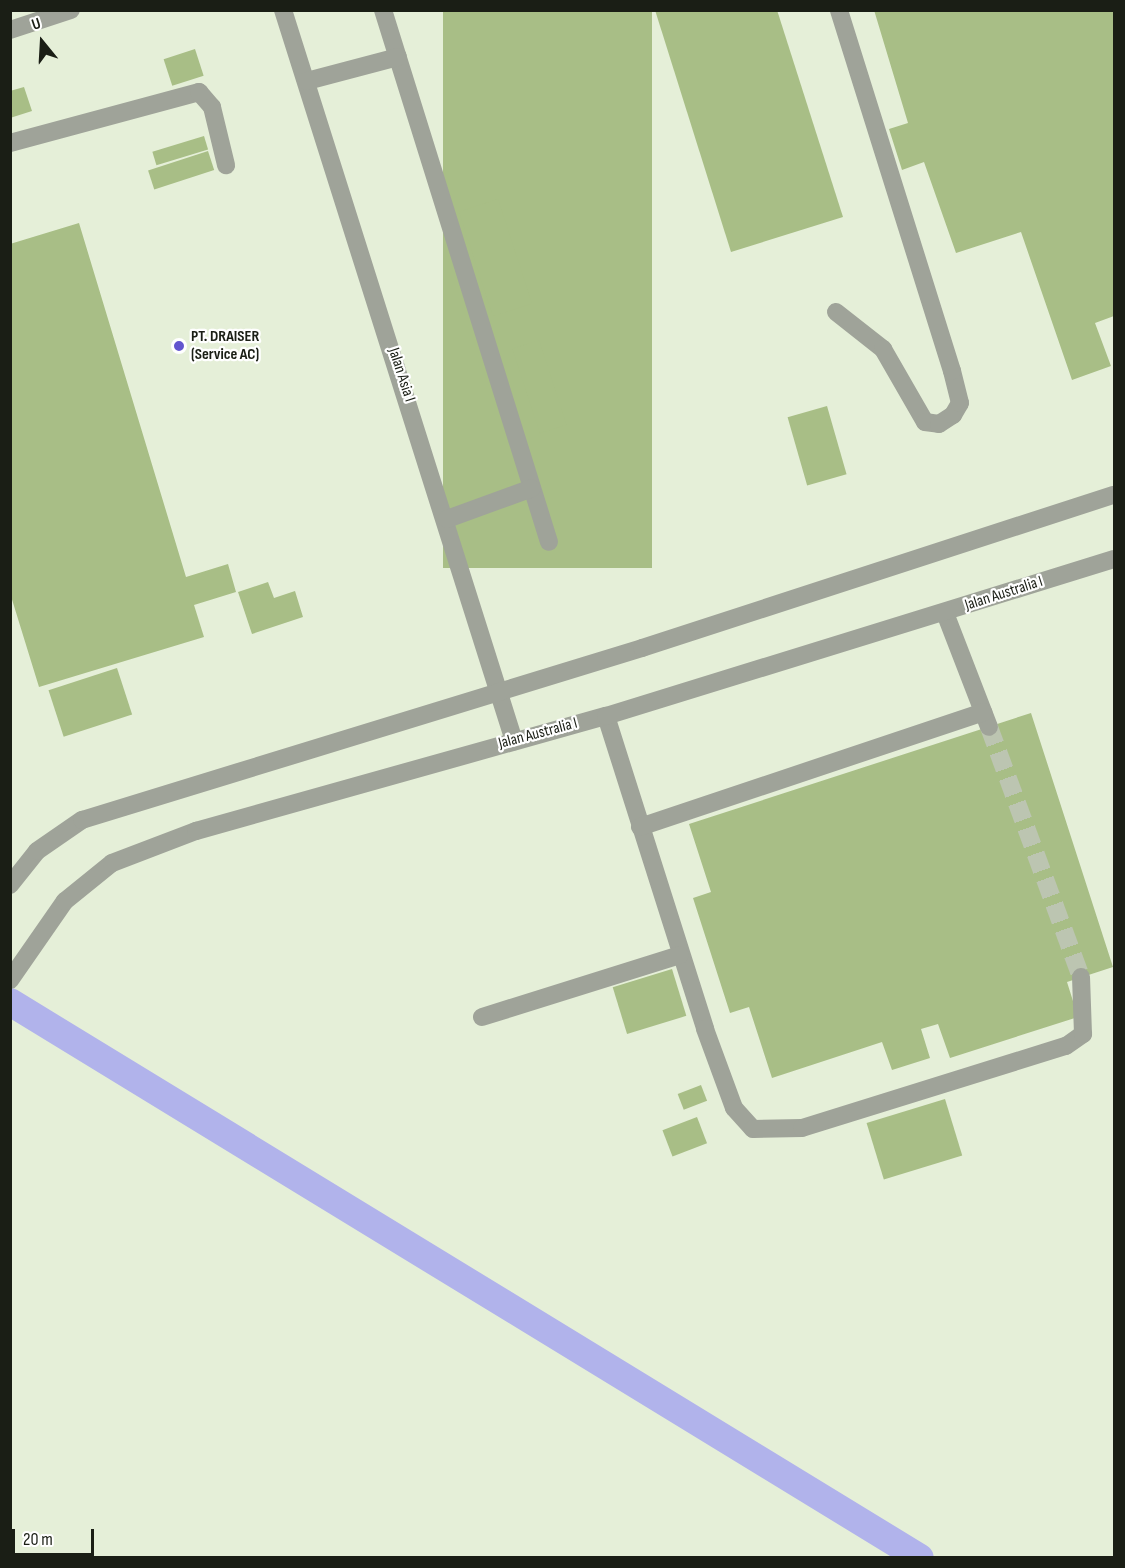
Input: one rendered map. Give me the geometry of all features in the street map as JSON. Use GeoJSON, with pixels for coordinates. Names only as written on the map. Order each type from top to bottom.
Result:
{"type":"FeatureCollection","features":[{"type":"Feature","properties":{"kind":"lane"},"geometry":{"type":"LineString","coordinates":[[10,30],[71,10]]}},
{"type":"Feature","properties":{"kind":"lane","name":"Jalan Asia I"},"geometry":{"type":"LineString","coordinates":[[283,10],[447,519],[500,688],[514,741]]}},
{"type":"Feature","properties":{"kind":"lane"},"geometry":{"type":"LineString","coordinates":[[383,10],[549,542]]}},
{"type":"Feature","properties":{"kind":"lane"},"geometry":{"type":"LineString","coordinates":[[836,312],[883,349],[925,422],[939,424],[953,415],[960,403],[952,371],[839,10]]}},
{"type":"Feature","properties":{"kind":"lane"},"geometry":{"type":"LineString","coordinates":[[307,81],[398,57]]}},
{"type":"Feature","properties":{"kind":"lane"},"geometry":{"type":"LineString","coordinates":[[10,143],[199,92],[212,107],[226,165]]}},
{"type":"Feature","properties":{"kind":"lane"},"geometry":{"type":"LineString","coordinates":[[447,519],[532,488]]}},
{"type":"Feature","properties":{"kind":"lane"},"geometry":{"type":"LineString","coordinates":[[10,885],[37,851],[82,820],[500,688],[642,648],[1114,495]]}},
{"type":"Feature","properties":{"kind":"lane","name":"Jalan Australia I"},"geometry":{"type":"LineString","coordinates":[[14,975],[65,901],[111,863],[196,831],[606,716],[1114,559]]}},
{"type":"Feature","properties":{"kind":"lane"},"geometry":{"type":"LineString","coordinates":[[640,827],[986,719],[968,679],[945,613]]}},
{"type":"Feature","properties":{"kind":"lane"},"geometry":{"type":"LineString","coordinates":[[606,716],[615,753],[680,955],[734,1108],[753,1129],[802,1128],[1066,1046],[1083,1034],[1081,977]]}},
{"type":"Feature","properties":{"kind":"lane"},"geometry":{"type":"LineString","coordinates":[[482,1017],[680,955]]}},
{"type":"Feature","properties":{"kind":"building"},"geometry":{"type":"Polygon","coordinates":[[[443,10],[652,10],[652,568],[443,568],[443,10]]]}},
{"type":"Feature","properties":{"kind":"building"},"geometry":{"type":"Polygon","coordinates":[[[655,10],[777,10],[843,217],[731,252],[655,10]]]}},
{"type":"Feature","properties":{"kind":"building"},"geometry":{"type":"Polygon","coordinates":[[[874,10],[1114,10],[1114,316],[1095,323],[1111,366],[1072,380],[1021,232],[956,253],[924,162],[902,170],[889,129],[908,123],[874,10]]]}},
{"type":"Feature","properties":{"kind":"building"},"geometry":{"type":"Polygon","coordinates":[[[195,49],[204,76],[172,86],[164,59],[195,49]]]}},
{"type":"Feature","properties":{"kind":"building"},"geometry":{"type":"Polygon","coordinates":[[[24,87],[32,111],[10,118],[10,91],[24,87]]]}},
{"type":"Feature","properties":{"kind":"building"},"geometry":{"type":"Polygon","coordinates":[[[204,136],[208,149],[156,165],[152,152],[204,136]]]}},
{"type":"Feature","properties":{"kind":"building"},"geometry":{"type":"Polygon","coordinates":[[[208,151],[214,170],[154,189],[148,170],[208,151]]]}},
{"type":"Feature","properties":{"kind":"building"},"geometry":{"type":"Polygon","coordinates":[[[498,199],[532,304],[493,316],[459,212],[498,199]]]}},
{"type":"Feature","properties":{"kind":"building"},"geometry":{"type":"Polygon","coordinates":[[[79,223],[186,577],[228,564],[236,592],[194,605],[204,637],[39,687],[10,593],[10,244],[79,223]]]}},
{"type":"Feature","properties":{"kind":"building"},"geometry":{"type":"Polygon","coordinates":[[[539,340],[567,425],[540,433],[512,349],[539,340]]]}},
{"type":"Feature","properties":{"kind":"building"},"geometry":{"type":"Polygon","coordinates":[[[827,406],[847,474],[807,486],[788,417],[827,406]]]}},
{"type":"Feature","properties":{"kind":"building"},"geometry":{"type":"Polygon","coordinates":[[[268,582],[274,598],[295,591],[303,617],[252,634],[238,592],[268,582]]]}},
{"type":"Feature","properties":{"kind":"building"},"geometry":{"type":"Polygon","coordinates":[[[117,668],[132,715],[64,737],[49,690],[117,668]]]}},
{"type":"Feature","properties":{"kind":"building"},"geometry":{"type":"Polygon","coordinates":[[[1031,713],[1113,967],[1067,982],[1078,1017],[950,1058],[938,1024],[921,1029],[930,1058],[892,1070],[882,1042],[772,1078],[749,1007],[730,1013],[693,898],[711,892],[689,824],[1031,713]]]}},
{"type":"Feature","properties":{"kind":"building"},"geometry":{"type":"Polygon","coordinates":[[[672,969],[686,1016],[627,1034],[613,987],[672,969]]]}},
{"type":"Feature","properties":{"kind":"building"},"geometry":{"type":"Polygon","coordinates":[[[701,1085],[707,1101],[684,1110],[678,1094],[701,1085]]]}},
{"type":"Feature","properties":{"kind":"building"},"geometry":{"type":"Polygon","coordinates":[[[945,1099],[962,1155],[884,1179],[867,1123],[945,1099]]]}},
{"type":"Feature","properties":{"kind":"building"},"geometry":{"type":"Polygon","coordinates":[[[697,1117],[707,1143],[672,1156],[662,1130],[697,1117]]]}},
{"type":"Feature","properties":{"kind":"waterway"},"geometry":{"type":"LineString","coordinates":[[10,1002],[920,1558]]}},
{"type":"Feature","properties":{"kind":"tunnel"},"geometry":{"type":"LineString","coordinates":[[989,727],[1081,977]]}},
{"type":"Feature","properties":{"kind":"place","name":"PT. DRAISER (Service AC)"},"geometry":{"type":"Point","coordinates":[179,346]}}]}
